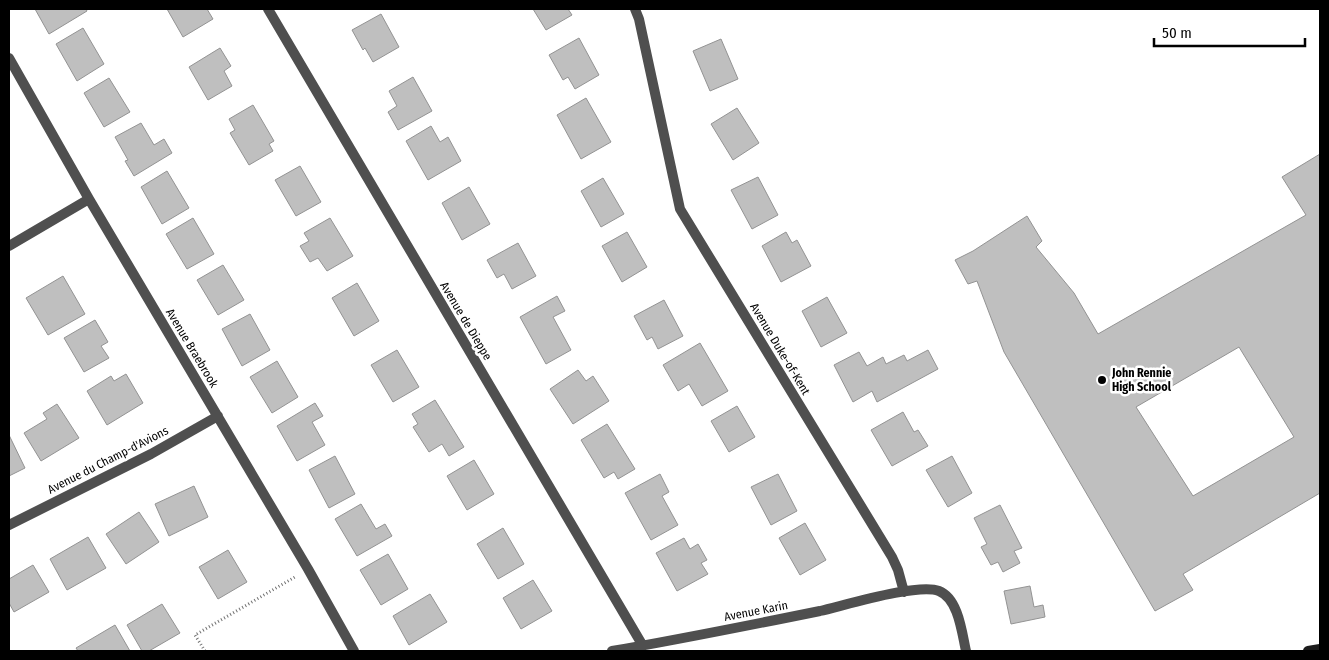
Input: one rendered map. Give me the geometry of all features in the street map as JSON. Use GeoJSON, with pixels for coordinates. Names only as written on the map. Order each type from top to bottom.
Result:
{"type":"FeatureCollection","features":[{"type":"Feature","properties":{"kind":"main road"},"geometry":{"type":"LineString","coordinates":[[1308,651],[1320,649]]}},
{"type":"Feature","properties":{"kind":"street","name":"Avenue de Dieppe"},"geometry":{"type":"LineString","coordinates":[[268,9],[643,646]]}},
{"type":"Feature","properties":{"kind":"street","name":"Avenue Duke-of-Kent"},"geometry":{"type":"LineString","coordinates":[[635,9],[639,19],[680,208],[892,557],[904,592]]}},
{"type":"Feature","properties":{"kind":"street","name":"Avenue Braebrook"},"geometry":{"type":"LineString","coordinates":[[9,58],[89,199],[308,569],[354,651]]}},
{"type":"Feature","properties":{"kind":"street"},"geometry":{"type":"LineString","coordinates":[[9,246],[89,199]]}},
{"type":"Feature","properties":{"kind":"street","name":"Avenue du Champ-d'Avions"},"geometry":{"type":"LineString","coordinates":[[9,525],[151,454],[218,416]]}},
{"type":"Feature","properties":{"kind":"street"},"geometry":{"type":"LineString","coordinates":[[904,592],[929,589],[945,595],[953,604],[957,614],[966,651]]}},
{"type":"Feature","properties":{"kind":"street","name":"Avenue Karin"},"geometry":{"type":"LineString","coordinates":[[612,651],[904,592]]}},
{"type":"Feature","properties":{"kind":"path"},"geometry":{"type":"LineString","coordinates":[[205,651],[196,635],[297,575]]}},
{"type":"Feature","properties":{"kind":"building"},"geometry":{"type":"Polygon","coordinates":[[[35,9],[86,9],[87,11],[49,34],[35,9]]]}},
{"type":"Feature","properties":{"kind":"building"},"geometry":{"type":"Polygon","coordinates":[[[167,9],[207,9],[213,19],[183,37],[167,9]]]}},
{"type":"Feature","properties":{"kind":"building"},"geometry":{"type":"Polygon","coordinates":[[[533,9],[568,9],[572,15],[546,30],[533,9]]]}},
{"type":"Feature","properties":{"kind":"building"},"geometry":{"type":"Polygon","coordinates":[[[381,14],[399,47],[373,62],[365,48],[363,50],[352,30],[381,14]]]}},
{"type":"Feature","properties":{"kind":"building"},"geometry":{"type":"Polygon","coordinates":[[[83,28],[104,64],[77,81],[56,44],[83,28]]]}},
{"type":"Feature","properties":{"kind":"building"},"geometry":{"type":"Polygon","coordinates":[[[579,38],[599,75],[575,89],[568,77],[563,80],[549,55],[579,38]]]}},
{"type":"Feature","properties":{"kind":"building"},"geometry":{"type":"Polygon","coordinates":[[[721,39],[738,79],[710,91],[693,51],[721,39]]]}},
{"type":"Feature","properties":{"kind":"building"},"geometry":{"type":"Polygon","coordinates":[[[220,48],[231,66],[224,71],[232,86],[208,100],[189,67],[220,48]]]}},
{"type":"Feature","properties":{"kind":"building"},"geometry":{"type":"Polygon","coordinates":[[[413,77],[432,111],[398,130],[388,112],[397,106],[389,91],[413,77]]]}},
{"type":"Feature","properties":{"kind":"building"},"geometry":{"type":"Polygon","coordinates":[[[109,78],[130,112],[104,127],[84,93],[109,78]]]}},
{"type":"Feature","properties":{"kind":"building"},"geometry":{"type":"Polygon","coordinates":[[[586,98],[611,142],[581,159],[557,115],[586,98]]]}},
{"type":"Feature","properties":{"kind":"building"},"geometry":{"type":"Polygon","coordinates":[[[253,105],[274,141],[269,144],[273,151],[249,165],[230,133],[235,130],[229,119],[253,105]]]}},
{"type":"Feature","properties":{"kind":"building"},"geometry":{"type":"Polygon","coordinates":[[[737,108],[759,143],[733,160],[711,124],[737,108]]]}},
{"type":"Feature","properties":{"kind":"building"},"geometry":{"type":"Polygon","coordinates":[[[141,123],[154,145],[164,139],[172,153],[134,176],[125,161],[128,160],[115,137],[141,123]]]}},
{"type":"Feature","properties":{"kind":"building"},"geometry":{"type":"Polygon","coordinates":[[[431,126],[440,142],[448,137],[461,161],[428,180],[406,141],[431,126]]]}},
{"type":"Feature","properties":{"kind":"building","name":"John Rennie High School"},"geometry":{"type":"Polygon","coordinates":[[[1320,154],[1320,493],[1183,574],[1193,590],[1155,611],[1004,352],[977,281],[968,284],[955,260],[973,251],[1027,216],[1042,241],[1036,247],[1074,293],[1098,334],[1306,215],[1282,177],[1320,154]],[[1239,347],[1136,407],[1193,496],[1294,437],[1239,347]]]}},
{"type":"Feature","properties":{"kind":"building"},"geometry":{"type":"Polygon","coordinates":[[[300,166],[321,202],[296,216],[275,180],[300,166]]]}},
{"type":"Feature","properties":{"kind":"building"},"geometry":{"type":"Polygon","coordinates":[[[167,171],[189,208],[162,224],[141,187],[167,171]]]}},
{"type":"Feature","properties":{"kind":"building"},"geometry":{"type":"Polygon","coordinates":[[[758,177],[778,215],[752,229],[731,190],[758,177]]]}},
{"type":"Feature","properties":{"kind":"building"},"geometry":{"type":"Polygon","coordinates":[[[603,178],[624,214],[601,227],[581,191],[603,178]]]}},
{"type":"Feature","properties":{"kind":"building"},"geometry":{"type":"Polygon","coordinates":[[[469,187],[490,224],[462,240],[442,203],[469,187]]]}},
{"type":"Feature","properties":{"kind":"building"},"geometry":{"type":"Polygon","coordinates":[[[193,218],[214,254],[187,269],[166,234],[193,218]]]}},
{"type":"Feature","properties":{"kind":"building"},"geometry":{"type":"Polygon","coordinates":[[[330,218],[353,256],[327,271],[318,258],[310,262],[300,246],[309,241],[304,233],[330,218]]]}},
{"type":"Feature","properties":{"kind":"building"},"geometry":{"type":"Polygon","coordinates":[[[627,232],[647,267],[622,282],[602,246],[627,232]]]}},
{"type":"Feature","properties":{"kind":"building"},"geometry":{"type":"Polygon","coordinates":[[[786,232],[792,243],[797,240],[811,266],[781,282],[762,246],[786,232]]]}},
{"type":"Feature","properties":{"kind":"building"},"geometry":{"type":"Polygon","coordinates":[[[518,243],[536,276],[512,289],[504,274],[497,278],[487,260],[518,243]]]}},
{"type":"Feature","properties":{"kind":"building"},"geometry":{"type":"Polygon","coordinates":[[[223,265],[244,300],[218,315],[197,280],[223,265]]]}},
{"type":"Feature","properties":{"kind":"building"},"geometry":{"type":"Polygon","coordinates":[[[63,276],[85,314],[48,335],[26,298],[63,276]]]}},
{"type":"Feature","properties":{"kind":"building"},"geometry":{"type":"Polygon","coordinates":[[[357,283],[379,321],[354,336],[332,298],[357,283]]]}},
{"type":"Feature","properties":{"kind":"building"},"geometry":{"type":"Polygon","coordinates":[[[557,296],[565,311],[553,317],[571,350],[546,364],[520,317],[557,296]]]}},
{"type":"Feature","properties":{"kind":"building"},"geometry":{"type":"Polygon","coordinates":[[[827,297],[847,333],[821,347],[802,311],[827,297]]]}},
{"type":"Feature","properties":{"kind":"building"},"geometry":{"type":"Polygon","coordinates":[[[664,300],[683,336],[658,349],[652,337],[647,340],[634,316],[664,300]]]}},
{"type":"Feature","properties":{"kind":"building"},"geometry":{"type":"Polygon","coordinates":[[[250,314],[270,350],[242,366],[222,329],[250,314]]]}},
{"type":"Feature","properties":{"kind":"building"},"geometry":{"type":"Polygon","coordinates":[[[95,320],[108,342],[101,346],[109,358],[84,372],[64,338],[95,320]]]}},
{"type":"Feature","properties":{"kind":"building"},"geometry":{"type":"Polygon","coordinates":[[[700,343],[728,391],[702,406],[689,384],[678,391],[663,365],[700,343]]]}},
{"type":"Feature","properties":{"kind":"building"},"geometry":{"type":"Polygon","coordinates":[[[397,350],[419,387],[393,402],[371,365],[397,350]]]}},
{"type":"Feature","properties":{"kind":"building"},"geometry":{"type":"Polygon","coordinates":[[[928,350],[938,369],[877,402],[872,391],[853,402],[834,365],[859,352],[867,366],[883,357],[886,364],[904,355],[907,361],[928,350]]]}},
{"type":"Feature","properties":{"kind":"building"},"geometry":{"type":"Polygon","coordinates":[[[277,361],[298,397],[272,413],[250,377],[277,361]]]}},
{"type":"Feature","properties":{"kind":"building"},"geometry":{"type":"Polygon","coordinates":[[[578,370],[586,381],[593,376],[609,401],[573,424],[550,389],[578,370]]]}},
{"type":"Feature","properties":{"kind":"building"},"geometry":{"type":"Polygon","coordinates":[[[126,374],[143,403],[107,425],[87,391],[111,376],[114,381],[126,374]]]}},
{"type":"Feature","properties":{"kind":"building"},"geometry":{"type":"Polygon","coordinates":[[[435,400],[464,447],[449,456],[442,444],[429,452],[413,427],[418,424],[412,414],[435,400]]]}},
{"type":"Feature","properties":{"kind":"building"},"geometry":{"type":"Polygon","coordinates":[[[315,403],[323,416],[312,422],[325,445],[297,461],[277,426],[315,403]]]}},
{"type":"Feature","properties":{"kind":"building"},"geometry":{"type":"Polygon","coordinates":[[[57,404],[79,438],[41,461],[24,433],[47,419],[43,413],[57,404]]]}},
{"type":"Feature","properties":{"kind":"building"},"geometry":{"type":"Polygon","coordinates":[[[737,406],[755,437],[729,452],[711,421],[737,406]]]}},
{"type":"Feature","properties":{"kind":"building"},"geometry":{"type":"Polygon","coordinates":[[[903,412],[914,432],[918,430],[928,446],[892,466],[871,430],[903,412]]]}},
{"type":"Feature","properties":{"kind":"building"},"geometry":{"type":"Polygon","coordinates":[[[607,424],[635,469],[618,479],[614,472],[604,478],[581,440],[607,424]]]}},
{"type":"Feature","properties":{"kind":"building"},"geometry":{"type":"Polygon","coordinates":[[[9,435],[25,468],[9,476],[9,435]]]}},
{"type":"Feature","properties":{"kind":"building"},"geometry":{"type":"Polygon","coordinates":[[[335,456],[355,494],[329,508],[309,470],[335,456]]]}},
{"type":"Feature","properties":{"kind":"building"},"geometry":{"type":"Polygon","coordinates":[[[952,456],[972,493],[948,507],[926,470],[952,456]]]}},
{"type":"Feature","properties":{"kind":"building"},"geometry":{"type":"Polygon","coordinates":[[[474,460],[494,494],[467,510],[447,476],[474,460]]]}},
{"type":"Feature","properties":{"kind":"building"},"geometry":{"type":"Polygon","coordinates":[[[660,474],[669,492],[662,496],[678,525],[651,540],[625,493],[660,474]]]}},
{"type":"Feature","properties":{"kind":"building"},"geometry":{"type":"Polygon","coordinates":[[[778,474],[797,511],[771,525],[751,487],[778,474]]]}},
{"type":"Feature","properties":{"kind":"building"},"geometry":{"type":"Polygon","coordinates":[[[194,486],[208,517],[169,536],[155,504],[194,486]]]}},
{"type":"Feature","properties":{"kind":"building"},"geometry":{"type":"Polygon","coordinates":[[[361,504],[376,529],[385,524],[392,536],[357,556],[335,519],[361,504]]]}},
{"type":"Feature","properties":{"kind":"building"},"geometry":{"type":"Polygon","coordinates":[[[1000,505],[1022,548],[1014,551],[1020,563],[1003,572],[998,562],[991,565],[981,547],[987,544],[974,518],[1000,505]]]}},
{"type":"Feature","properties":{"kind":"building"},"geometry":{"type":"Polygon","coordinates":[[[139,512],[159,542],[126,564],[106,534],[139,512]]]}},
{"type":"Feature","properties":{"kind":"building"},"geometry":{"type":"Polygon","coordinates":[[[805,523],[826,560],[800,575],[779,538],[805,523]]]}},
{"type":"Feature","properties":{"kind":"building"},"geometry":{"type":"Polygon","coordinates":[[[503,528],[524,564],[498,579],[477,544],[503,528]]]}},
{"type":"Feature","properties":{"kind":"building"},"geometry":{"type":"Polygon","coordinates":[[[88,537],[106,568],[67,590],[50,559],[88,537]]]}},
{"type":"Feature","properties":{"kind":"building"},"geometry":{"type":"Polygon","coordinates":[[[684,538],[690,549],[698,544],[707,560],[701,563],[708,574],[677,591],[656,553],[684,538]]]}},
{"type":"Feature","properties":{"kind":"building"},"geometry":{"type":"Polygon","coordinates":[[[228,550],[247,582],[218,599],[199,567],[228,550]]]}},
{"type":"Feature","properties":{"kind":"building"},"geometry":{"type":"Polygon","coordinates":[[[388,554],[408,589],[381,605],[360,570],[388,554]]]}},
{"type":"Feature","properties":{"kind":"building"},"geometry":{"type":"Polygon","coordinates":[[[33,565],[49,592],[14,612],[9,603],[9,579],[33,565]]]}},
{"type":"Feature","properties":{"kind":"building"},"geometry":{"type":"Polygon","coordinates":[[[533,580],[552,611],[521,629],[503,598],[533,580]]]}},
{"type":"Feature","properties":{"kind":"building"},"geometry":{"type":"Polygon","coordinates":[[[1030,586],[1034,607],[1043,605],[1045,617],[1011,624],[1004,591],[1030,586]]]}},
{"type":"Feature","properties":{"kind":"building"},"geometry":{"type":"Polygon","coordinates":[[[430,594],[447,622],[409,645],[393,616],[430,594]]]}},
{"type":"Feature","properties":{"kind":"building"},"geometry":{"type":"Polygon","coordinates":[[[162,604],[180,633],[149,651],[142,651],[127,625],[162,604]]]}},
{"type":"Feature","properties":{"kind":"building"},"geometry":{"type":"Polygon","coordinates":[[[115,625],[130,651],[78,651],[76,648],[115,625]]]}},
{"type":"Feature","properties":{"kind":"place","name":"John Rennie High School"},"geometry":{"type":"Point","coordinates":[1102,380]}}]}
